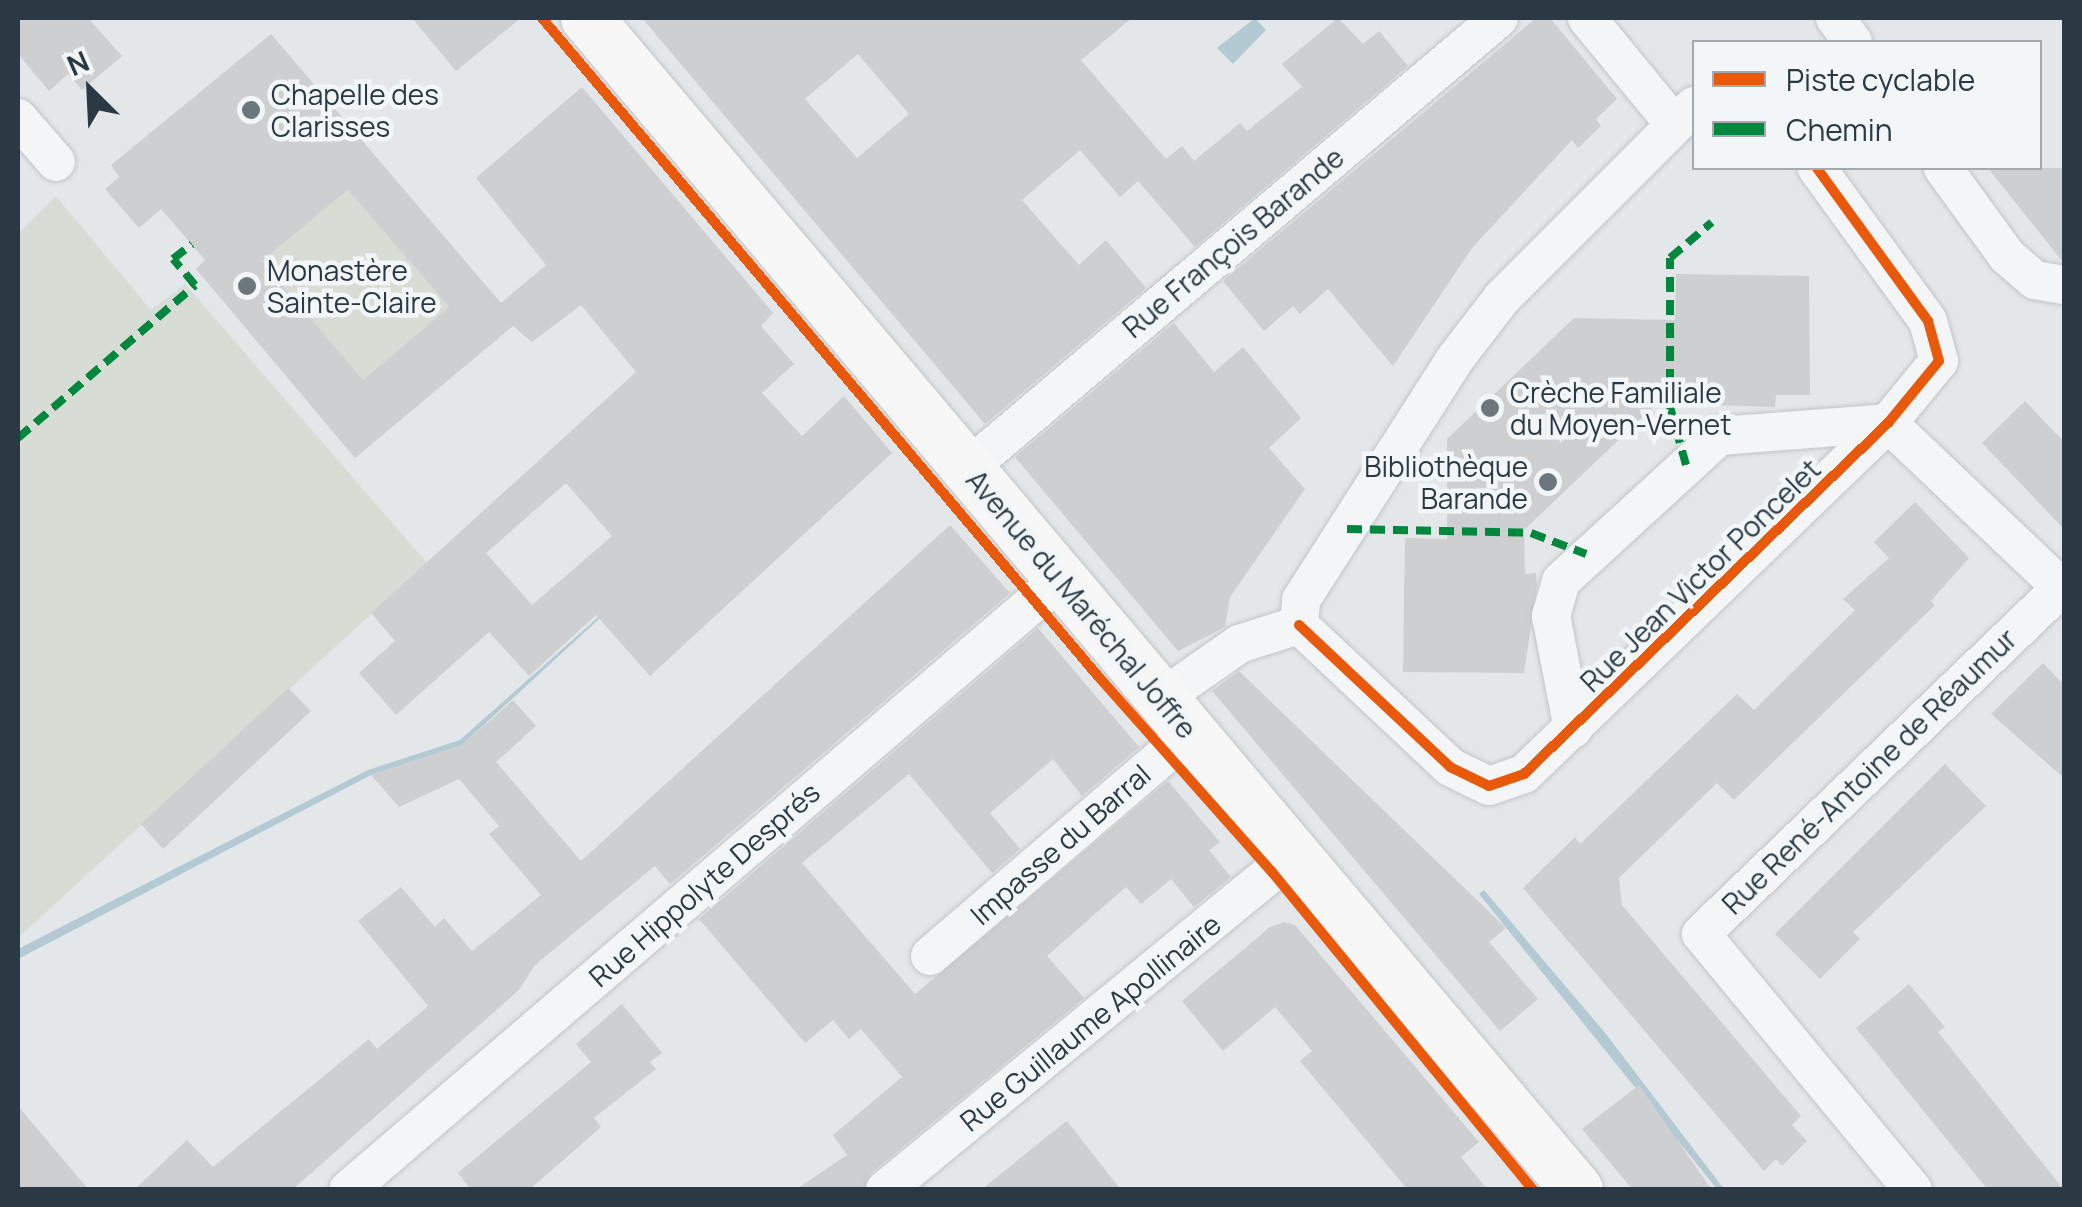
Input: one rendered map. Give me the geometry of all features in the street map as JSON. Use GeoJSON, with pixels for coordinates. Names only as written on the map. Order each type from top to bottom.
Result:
{"type":"FeatureCollection","features":[{"type":"Feature","properties":{"kind":"main road","name":"Avenue du Maréchal Joffre"},"geometry":{"type":"LineString","coordinates":[[587,18],[1577,1190]]}},
{"type":"Feature","properties":{"kind":"street","name":"Rue François Barande"},"geometry":{"type":"LineString","coordinates":[[968,468],[1500,18]]}},
{"type":"Feature","properties":{"kind":"street"},"geometry":{"type":"LineString","coordinates":[[1300,612],[1454,359],[1502,298],[1684,115],[1587,18]]}},
{"type":"Feature","properties":{"kind":"street"},"geometry":{"type":"LineString","coordinates":[[1834,18],[1851,40]]}},
{"type":"Feature","properties":{"kind":"street"},"geometry":{"type":"LineString","coordinates":[[18,118],[56,162]]}},
{"type":"Feature","properties":{"kind":"street","name":"Rue Jean Victor Poncelet"},"geometry":{"type":"LineString","coordinates":[[1300,612],[1450,767],[1489,786],[1524,774],[1888,423],[1939,361],[1928,321],[1818,170]]}},
{"type":"Feature","properties":{"kind":"street"},"geometry":{"type":"LineString","coordinates":[[1944,170],[2007,256],[2035,280],[2064,285]]}},
{"type":"Feature","properties":{"kind":"street"},"geometry":{"type":"LineString","coordinates":[[1573,729],[1551,616],[1560,581],[1718,436],[1888,423],[2064,588]]}},
{"type":"Feature","properties":{"kind":"street","name":"Rue Hippolyte Després"},"geometry":{"type":"LineString","coordinates":[[348,1190],[1061,579]]}},
{"type":"Feature","properties":{"kind":"street","name":"Rue René-Antoine de Réaumur"},"geometry":{"type":"LineString","coordinates":[[1913,1190],[1701,934],[2064,588]]}},
{"type":"Feature","properties":{"kind":"street","name":"Impasse du Barral"},"geometry":{"type":"LineString","coordinates":[[930,956],[1177,715],[1239,644],[1300,612]]}},
{"type":"Feature","properties":{"kind":"street","name":"Rue Guillaume Apollinaire"},"geometry":{"type":"LineString","coordinates":[[885,1190],[1294,854]]}},
{"type":"Feature","properties":{"kind":"shaded area"},"geometry":{"type":"Polygon","coordinates":[[[348,190],[449,307],[363,380],[262,261],[348,190]]]}},
{"type":"Feature","properties":{"kind":"shaded area"},"geometry":{"type":"Polygon","coordinates":[[[56,196],[151,310],[185,284],[427,563],[18,938],[18,233],[56,196]]]}},
{"type":"Feature","properties":{"kind":"water"},"geometry":{"type":"Polygon","coordinates":[[[1255,18],[1266,30],[1233,64],[1217,48],[1255,18]]]}},
{"type":"Feature","properties":{"kind":"water"},"geometry":{"type":"Polygon","coordinates":[[[676,548],[462,745],[371,775],[18,959],[18,949],[368,770],[460,740],[676,548]]]}},
{"type":"Feature","properties":{"kind":"water"},"geometry":{"type":"Polygon","coordinates":[[[1484,890],[1606,1034],[1724,1189],[1717,1189],[1479,894],[1484,890]]]}},
{"type":"Feature","properties":{"kind":"building"},"geometry":{"type":"Polygon","coordinates":[[[18,18],[88,18],[122,56],[82,90],[68,74],[49,91],[18,54],[18,18]]]}},
{"type":"Feature","properties":{"kind":"building"},"geometry":{"type":"Polygon","coordinates":[[[412,18],[521,18],[456,71],[412,18]]]}},
{"type":"Feature","properties":{"kind":"building"},"geometry":{"type":"Polygon","coordinates":[[[642,18],[1132,18],[1081,60],[1166,159],[1182,146],[1194,161],[1240,123],[1247,131],[1302,87],[1282,64],[1338,18],[1363,44],[1379,31],[1408,66],[1195,247],[1138,181],[1120,197],[1080,150],[1022,200],[1079,265],[1106,240],[1146,288],[985,424],[642,18]],[[858,54],[805,99],[857,158],[909,114],[858,54]]]}},
{"type":"Feature","properties":{"kind":"building"},"geometry":{"type":"Polygon","coordinates":[[[1536,18],[1550,18],[1617,99],[1596,119],[1601,126],[1578,148],[1572,140],[1472,248],[1393,366],[1328,289],[1300,314],[1293,306],[1264,331],[1223,281],[1536,18]]]}},
{"type":"Feature","properties":{"kind":"building"},"geometry":{"type":"Polygon","coordinates":[[[271,34],[501,303],[546,265],[476,178],[582,87],[773,313],[761,326],[794,364],[762,393],[802,436],[844,396],[892,453],[650,676],[596,615],[529,676],[489,632],[396,715],[359,673],[395,641],[371,613],[636,372],[581,305],[532,342],[513,326],[355,458],[196,269],[205,260],[161,209],[139,228],[105,189],[119,177],[111,165],[271,34]],[[348,190],[262,261],[363,380],[449,307],[348,190]],[[566,483],[486,553],[532,605],[612,536],[566,483]]]}},
{"type":"Feature","properties":{"kind":"building"},"geometry":{"type":"Polygon","coordinates":[[[2064,168],[2063,262],[1990,170],[2064,168]]]}},
{"type":"Feature","properties":{"kind":"building"},"geometry":{"type":"Polygon","coordinates":[[[1676,274],[1809,276],[1810,395],[1776,395],[1775,407],[1709,405],[1709,394],[1668,393],[1524,530],[1525,574],[1536,573],[1537,585],[1524,673],[1403,672],[1405,538],[1447,539],[1447,439],[1574,318],[1675,320],[1676,274]]]}},
{"type":"Feature","properties":{"kind":"building"},"geometry":{"type":"Polygon","coordinates":[[[1174,323],[1214,372],[1243,347],[1301,418],[1269,448],[1305,489],[1230,597],[1225,627],[1178,651],[1015,457],[1174,323]]]}},
{"type":"Feature","properties":{"kind":"building"},"geometry":{"type":"Polygon","coordinates":[[[2025,401],[2064,442],[2064,529],[1982,443],[2025,401]]]}},
{"type":"Feature","properties":{"kind":"building"},"geometry":{"type":"Polygon","coordinates":[[[1915,502],[1969,558],[1931,601],[1935,605],[1734,800],[1717,783],[1619,878],[1622,905],[1801,1116],[1792,1125],[1807,1141],[1782,1166],[1776,1159],[1764,1171],[1523,888],[1575,837],[1580,844],[1737,694],[1754,710],[1855,610],[1843,599],[1889,558],[1874,542],[1915,502]]]}},
{"type":"Feature","properties":{"kind":"building"},"geometry":{"type":"Polygon","coordinates":[[[950,525],[1010,593],[670,884],[655,866],[535,965],[519,990],[292,1190],[134,1190],[187,1140],[213,1167],[369,1039],[377,1049],[428,1006],[358,921],[401,887],[435,927],[444,918],[472,951],[541,895],[489,834],[499,826],[459,779],[399,807],[371,775],[462,745],[513,700],[536,726],[496,762],[581,861],[950,525]]]}},
{"type":"Feature","properties":{"kind":"building"},"geometry":{"type":"Polygon","coordinates":[[[1038,628],[1139,747],[1082,796],[1053,759],[990,813],[1020,849],[992,873],[909,774],[802,863],[915,994],[1168,781],[1220,842],[1209,850],[1231,877],[1194,907],[1171,879],[1141,904],[1126,887],[1047,956],[1084,998],[871,1173],[863,1190],[795,1190],[847,1155],[833,1135],[902,1077],[861,1029],[849,1039],[833,1020],[805,1043],[699,919],[1038,628]]]}},
{"type":"Feature","properties":{"kind":"building"},"geometry":{"type":"Polygon","coordinates":[[[2043,663],[2064,685],[2064,778],[1991,714],[2043,663]]]}},
{"type":"Feature","properties":{"kind":"building"},"geometry":{"type":"Polygon","coordinates":[[[1239,671],[1506,928],[1489,942],[1538,999],[1500,1031],[1212,691],[1239,671]]]}},
{"type":"Feature","properties":{"kind":"building"},"geometry":{"type":"Polygon","coordinates":[[[288,688],[311,711],[163,849],[141,824],[288,688]]]}},
{"type":"Feature","properties":{"kind":"building"},"geometry":{"type":"Polygon","coordinates":[[[1945,764],[1986,806],[1853,932],[1860,939],[1820,979],[1775,934],[1945,764]]]}},
{"type":"Feature","properties":{"kind":"building"},"geometry":{"type":"Polygon","coordinates":[[[1284,922],[1295,925],[1479,1142],[1461,1157],[1488,1190],[1408,1190],[1300,1061],[1312,1051],[1275,1007],[1223,1051],[1182,1001],[1270,927],[1284,922]]]}},
{"type":"Feature","properties":{"kind":"building"},"geometry":{"type":"Polygon","coordinates":[[[1909,984],[1945,1027],[1938,1032],[2064,1190],[1988,1190],[1856,1028],[1909,984]]]}},
{"type":"Feature","properties":{"kind":"building"},"geometry":{"type":"Polygon","coordinates":[[[622,1004],[662,1053],[650,1062],[656,1069],[594,1118],[601,1127],[529,1190],[471,1190],[458,1173],[591,1062],[576,1044],[622,1004]]]}},
{"type":"Feature","properties":{"kind":"building"},"geometry":{"type":"Polygon","coordinates":[[[1639,1085],[1712,1190],[1633,1190],[1582,1129],[1639,1085]]]}},
{"type":"Feature","properties":{"kind":"building"},"geometry":{"type":"Polygon","coordinates":[[[18,1106],[89,1190],[18,1190],[18,1106]]]}},
{"type":"Feature","properties":{"kind":"building"},"geometry":{"type":"Polygon","coordinates":[[[1067,1121],[1121,1190],[981,1190],[1045,1138],[1067,1121]]]}},
{"type":"Feature","properties":{"kind":"marked path"},"geometry":{"type":"LineString","coordinates":[[1686,465],[1670,407],[1670,258],[1712,222]]}},
{"type":"Feature","properties":{"kind":"marked path"},"geometry":{"type":"LineString","coordinates":[[18,438],[195,285],[173,259],[192,244]]}},
{"type":"Feature","properties":{"kind":"marked path"},"geometry":{"type":"LineString","coordinates":[[1347,529],[1531,533],[1586,554]]}},
{"type":"Feature","properties":{"kind":"cycle path"},"geometry":{"type":"LineString","coordinates":[[542,18],[1097,675],[1272,872],[1533,1190]]}},
{"type":"Feature","properties":{"kind":"cycle path"},"geometry":{"type":"LineString","coordinates":[[1299,625],[1450,767],[1489,786],[1524,774],[1888,423],[1939,361],[1928,321],[1818,170]]}},
{"type":"Feature","properties":{"kind":"place","name":"Chapelle des Clarisses"},"geometry":{"type":"Point","coordinates":[251,110]}},
{"type":"Feature","properties":{"kind":"place","name":"Monastère Sainte-Claire"},"geometry":{"type":"Point","coordinates":[247,286]}},
{"type":"Feature","properties":{"kind":"place","name":"Crèche Familiale du Moyen-Vernet"},"geometry":{"type":"Point","coordinates":[1490,408]}},
{"type":"Feature","properties":{"kind":"place","name":"Bibliothèque Barande"},"geometry":{"type":"Point","coordinates":[1548,482]}}]}
